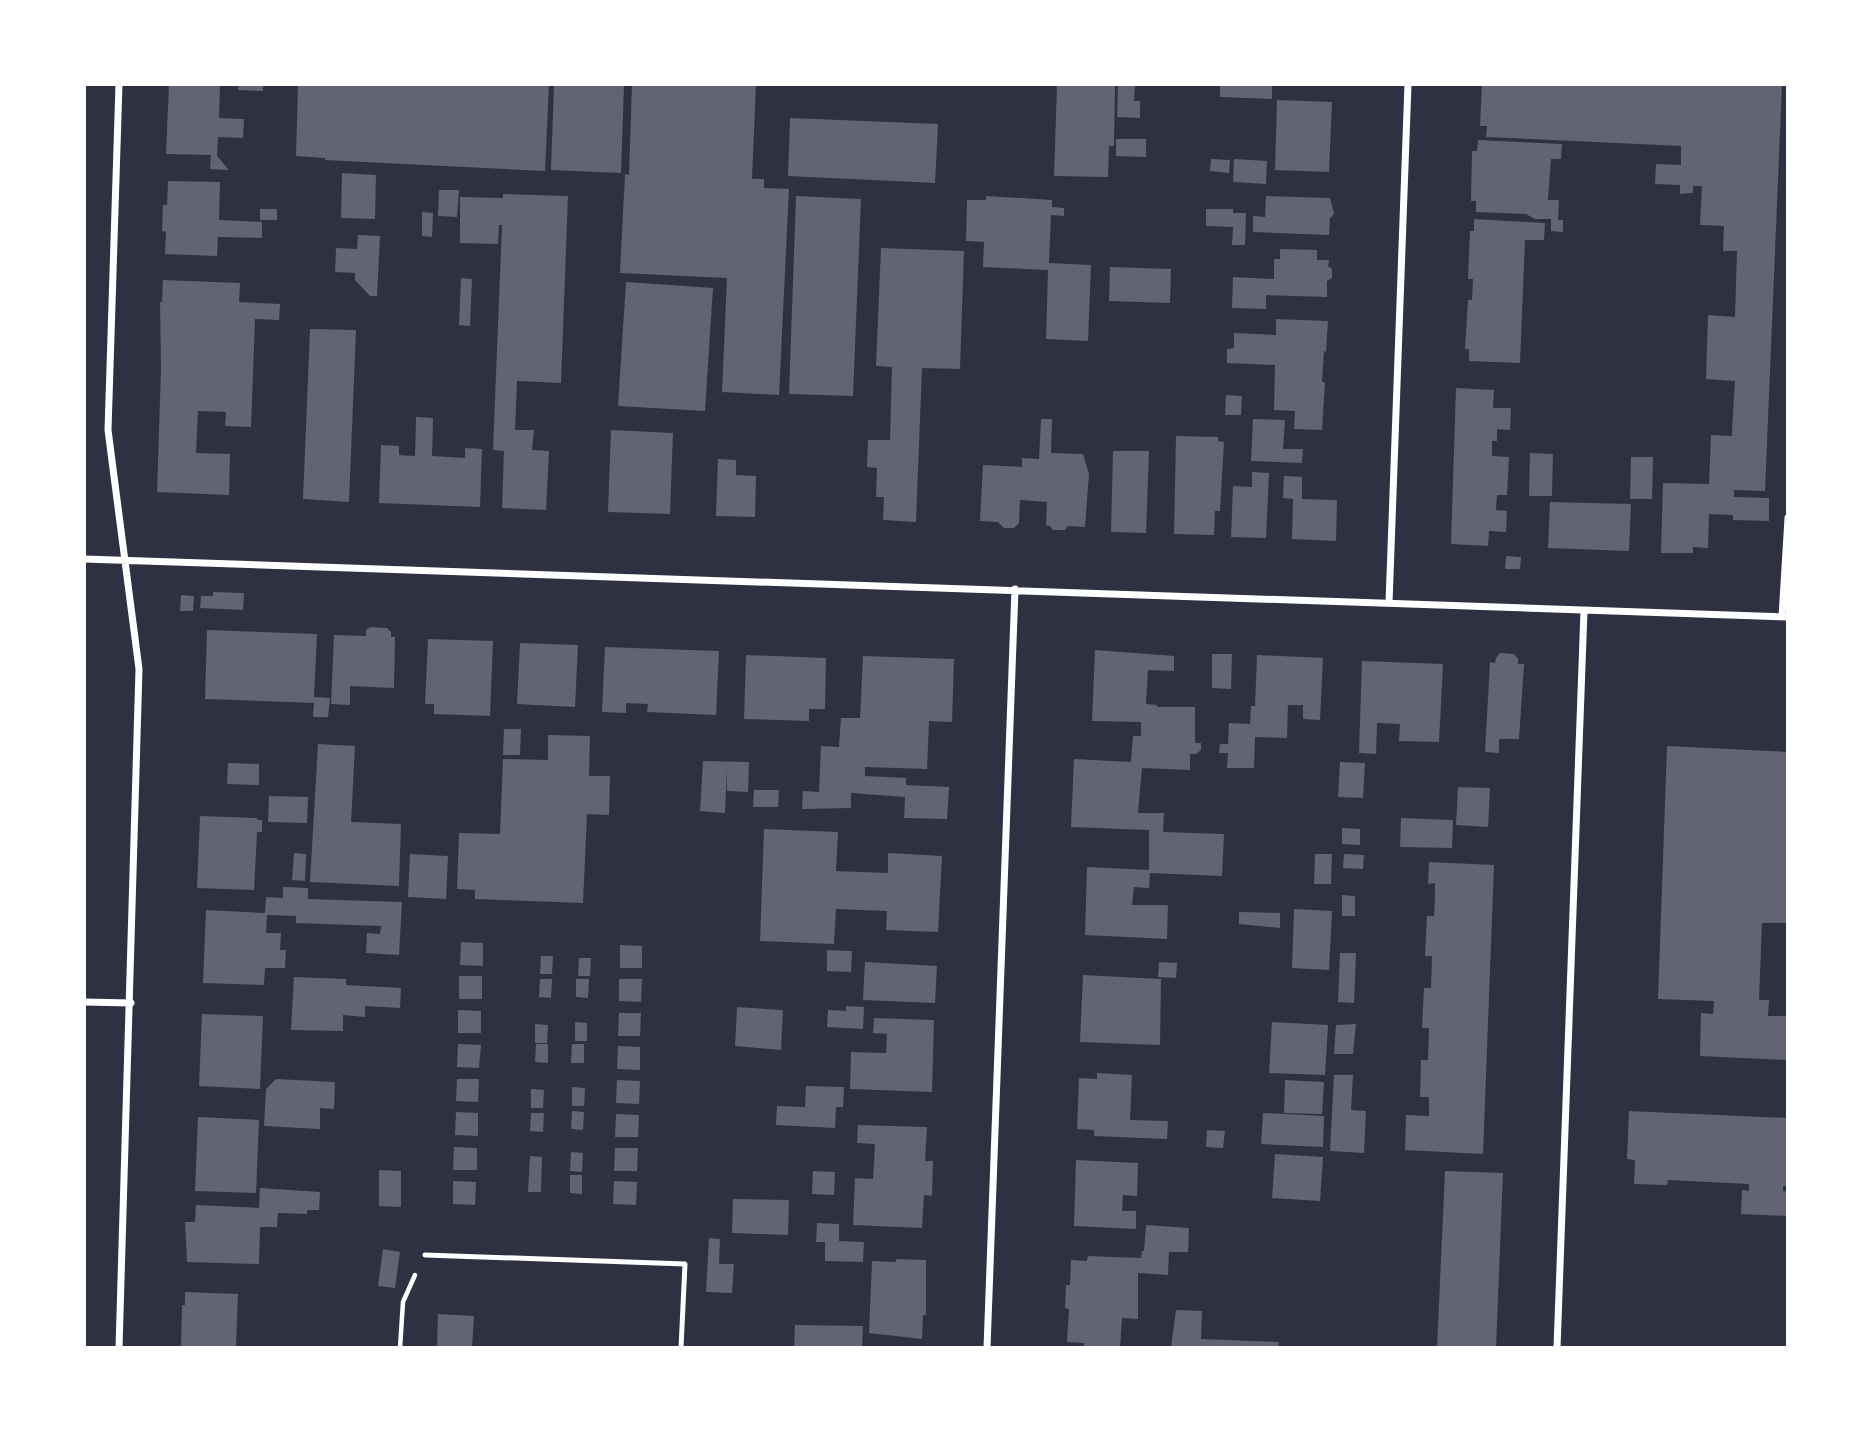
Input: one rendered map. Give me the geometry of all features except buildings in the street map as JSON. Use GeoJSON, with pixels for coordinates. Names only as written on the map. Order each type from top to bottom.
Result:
{"type":"FeatureCollection","features":[{"type":"Feature","properties":{"kind":"street"},"geometry":{"type":"LineString","coordinates":[[119,84],[108,430],[139,670],[119,1348]]}},
{"type":"Feature","properties":{"kind":"street"},"geometry":{"type":"LineString","coordinates":[[1389,603],[1408,84]]}},
{"type":"Feature","properties":{"kind":"street"},"geometry":{"type":"LineString","coordinates":[[84,559],[1785,617],[1788,518]]}},
{"type":"Feature","properties":{"kind":"street"},"geometry":{"type":"LineString","coordinates":[[987,1348],[1015,589]]}},
{"type":"Feature","properties":{"kind":"street"},"geometry":{"type":"LineString","coordinates":[[1557,1348],[1584,611]]}},
{"type":"Feature","properties":{"kind":"street"},"geometry":{"type":"LineString","coordinates":[[84,1002],[131,1003]]}},
{"type":"Feature","properties":{"kind":"lane"},"geometry":{"type":"LineString","coordinates":[[425,1255],[685,1264],[681,1348]]}},
{"type":"Feature","properties":{"kind":"path"},"geometry":{"type":"LineString","coordinates":[[400,1348],[403,1302],[425,1255]]}}]}
